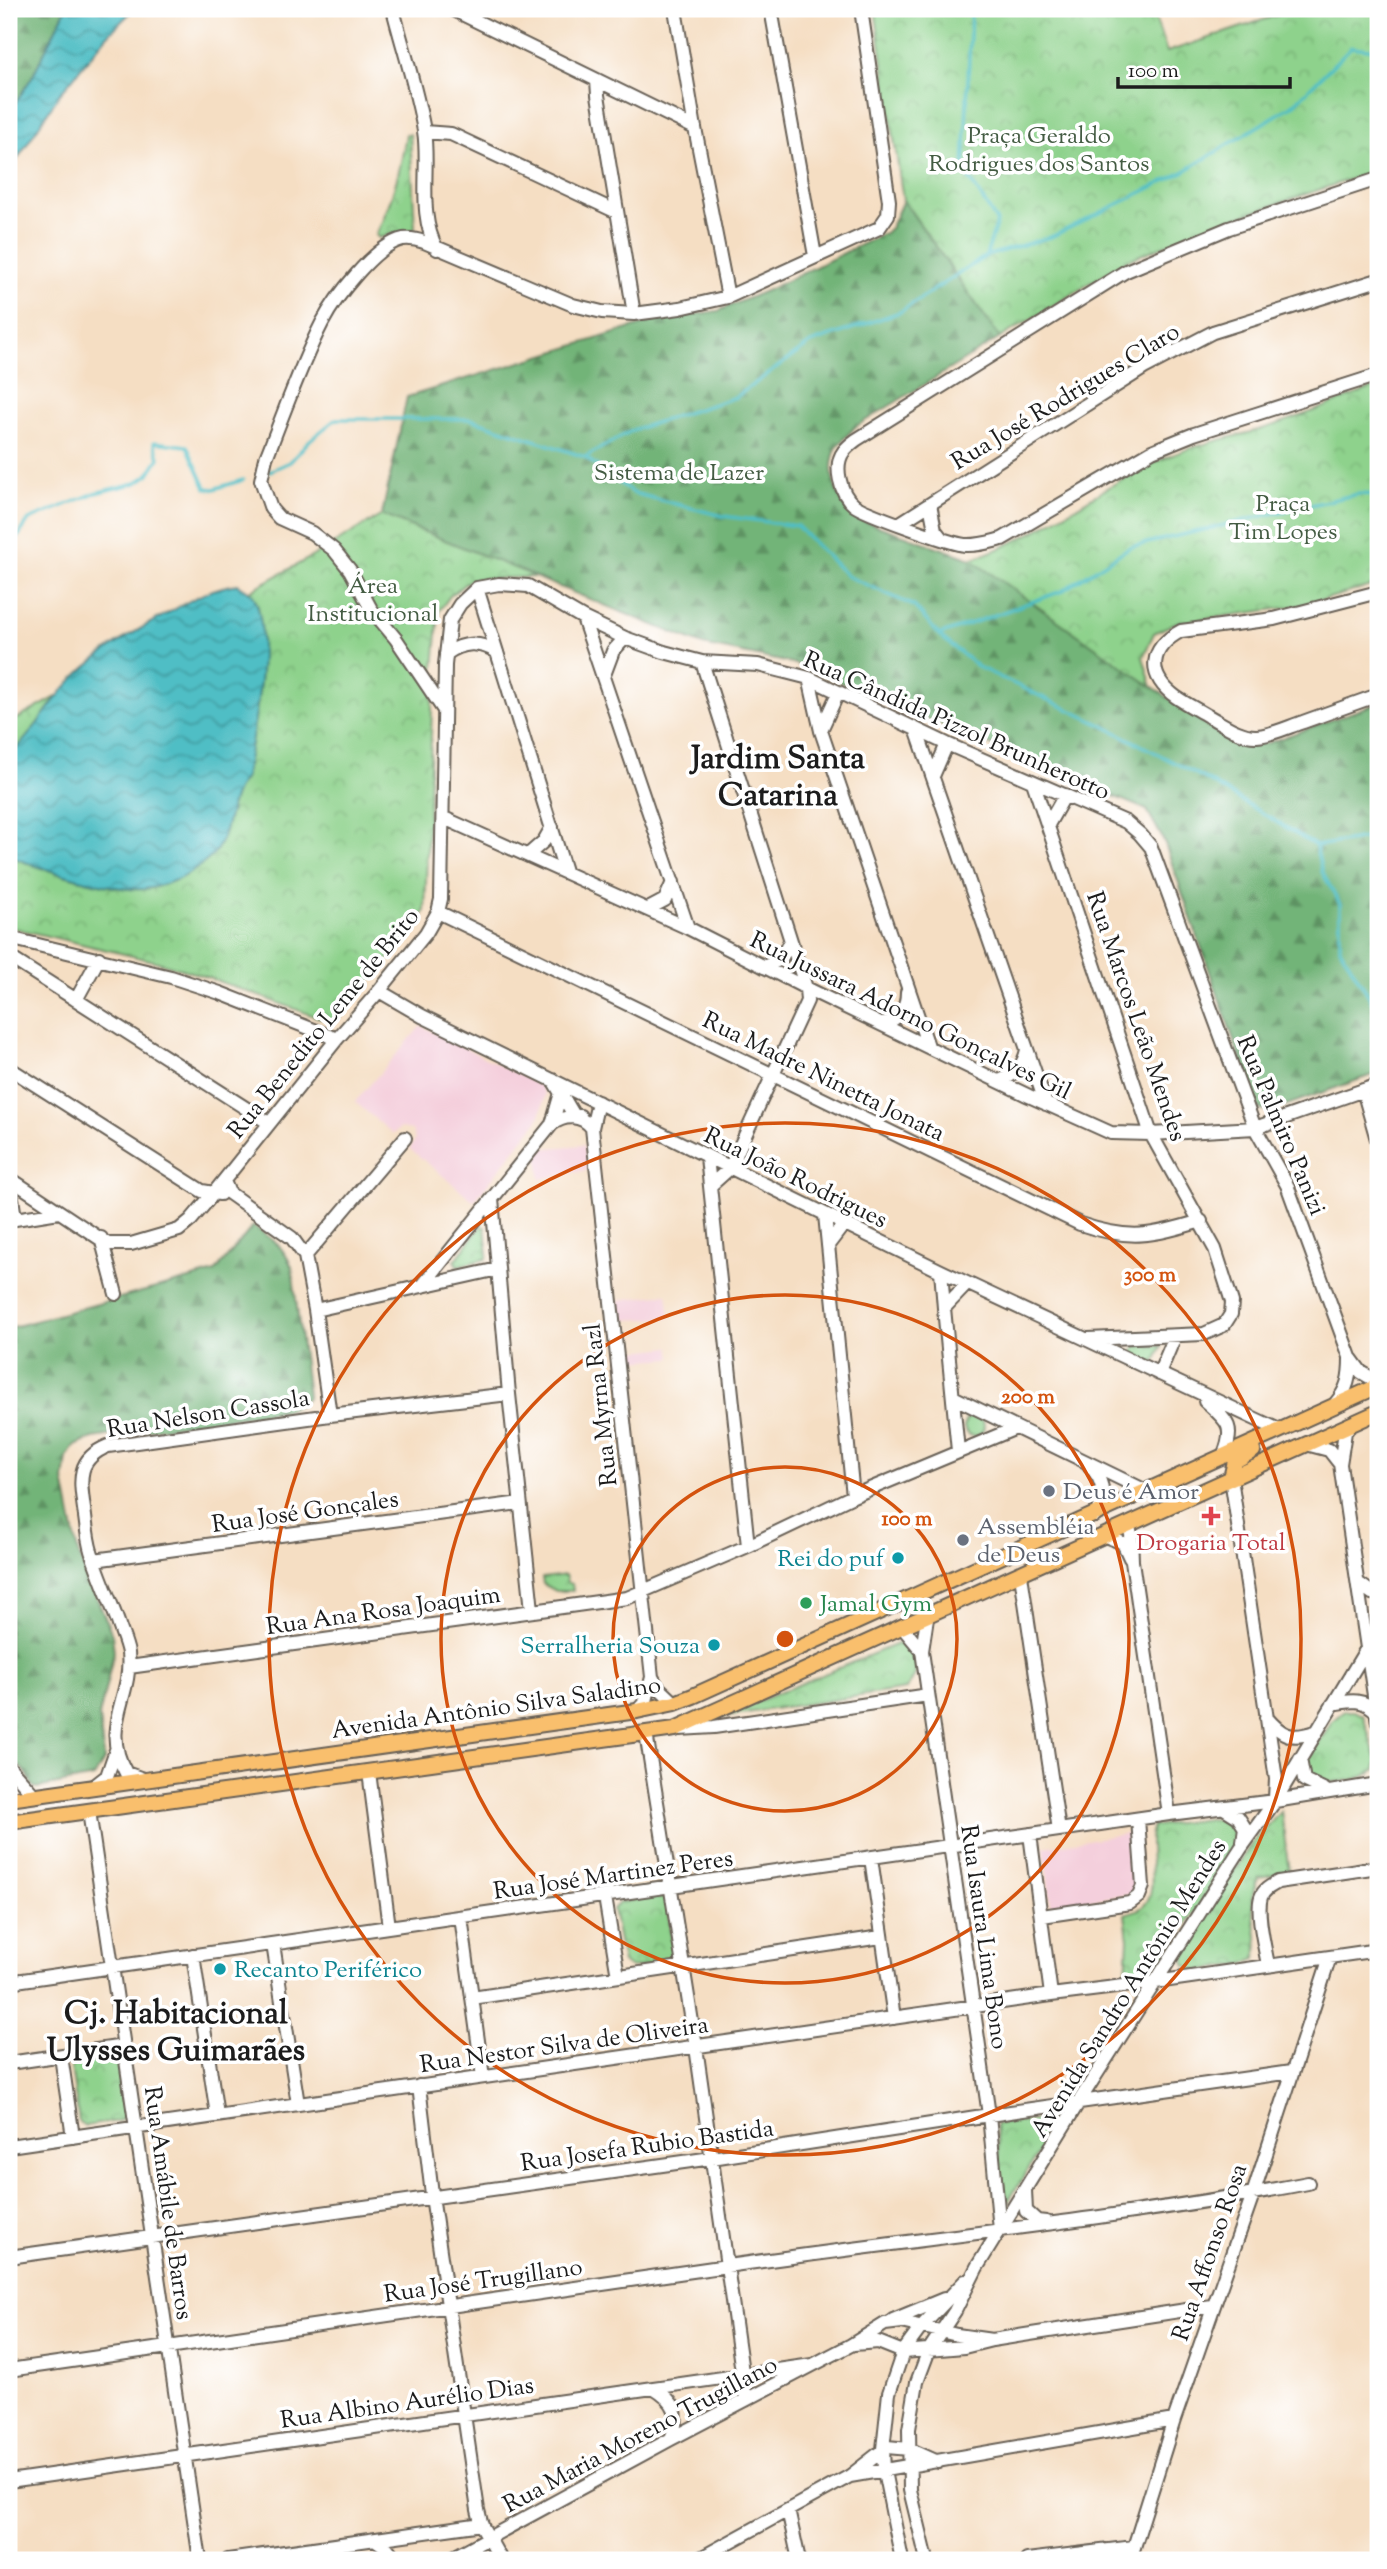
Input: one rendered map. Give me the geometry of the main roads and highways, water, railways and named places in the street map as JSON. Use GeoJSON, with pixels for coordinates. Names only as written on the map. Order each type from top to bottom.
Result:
{"type":"FeatureCollection","features":[{"type":"Feature","properties":{"kind":"main road"},"geometry":{"type":"LineString","coordinates":[[1231,1478],[1232,1465],[1239,1457],[1316,1421],[1334,1405],[1378,1384]]}},
{"type":"Feature","properties":{"kind":"main road","name":"Avenida Antônio Silva Saladino"},"geometry":{"type":"LineString","coordinates":[[9,1799],[637,1712],[675,1703],[869,1619],[1334,1405]]}},
{"type":"Feature","properties":{"kind":"main road"},"geometry":{"type":"LineString","coordinates":[[1101,1513],[1115,1518],[1127,1527],[1378,1412]]}},
{"type":"Feature","properties":{"kind":"main road","name":"Avenida Antônio Silva Saladino"},"geometry":{"type":"LineString","coordinates":[[9,1822],[676,1729],[1127,1527]]}},
{"type":"Feature","properties":{"kind":"main road"},"geometry":{"type":"LineString","coordinates":[[869,1619],[894,1618],[903,1628]]}},
{"type":"Feature","properties":{"kind":"water"},"geometry":{"type":"Polygon","coordinates":[[[66,9],[134,9],[106,37],[59,95],[9,172],[9,113],[32,77],[66,9]]]}},
{"type":"Feature","properties":{"kind":"water"},"geometry":{"type":"Polygon","coordinates":[[[238,584],[253,595],[260,615],[260,686],[245,778],[235,795],[224,834],[213,855],[185,876],[145,889],[96,883],[9,856],[9,756],[24,741],[57,697],[87,666],[126,638],[202,595],[238,584]]]}},
{"type":"Feature","properties":{"kind":"waterway"},"geometry":{"type":"LineString","coordinates":[[971,11],[964,170],[997,222],[986,256]]}},
{"type":"Feature","properties":{"kind":"waterway"},"geometry":{"type":"LineString","coordinates":[[270,471],[290,462],[310,440],[336,419],[471,419],[585,457],[633,430],[736,397],[811,343],[900,312],[986,256],[1053,236],[1183,172],[1293,105],[1351,47],[1378,50]]}},
{"type":"Feature","properties":{"kind":"waterway"},"geometry":{"type":"LineString","coordinates":[[9,550],[29,520],[95,493],[136,483],[148,475],[159,458],[154,442],[187,446],[206,488],[214,489],[243,480]]}},
{"type":"Feature","properties":{"kind":"waterway"},"geometry":{"type":"LineString","coordinates":[[585,457],[633,493],[723,516],[797,526],[847,576],[914,606],[939,635],[978,667],[1106,727],[1206,779],[1316,846],[1378,836]]}},
{"type":"Feature","properties":{"kind":"waterway"},"geometry":{"type":"LineString","coordinates":[[939,635],[1062,591],[1130,547],[1358,494],[1378,495]]}},
{"type":"Feature","properties":{"kind":"waterway"},"geometry":{"type":"LineString","coordinates":[[1316,847],[1322,872],[1340,904],[1340,948],[1378,1011]]}},
{"type":"Feature","properties":{"kind":"place","name":"Deus é Amor"},"geometry":{"type":"Point","coordinates":[1049,1491]}},
{"type":"Feature","properties":{"kind":"place","name":"Drogaria Total"},"geometry":{"type":"Point","coordinates":[1211,1516]}},
{"type":"Feature","properties":{"kind":"place","name":"Assembléia de Deus"},"geometry":{"type":"Point","coordinates":[963,1540]}},
{"type":"Feature","properties":{"kind":"place","name":"Rei do puf"},"geometry":{"type":"Point","coordinates":[898,1558]}},
{"type":"Feature","properties":{"kind":"place","name":"Jamal Gym"},"geometry":{"type":"Point","coordinates":[806,1603]}},
{"type":"Feature","properties":{"kind":"place","name":"Serralheria Souza"},"geometry":{"type":"Point","coordinates":[714,1645]}},
{"type":"Feature","properties":{"kind":"place","name":"Recanto Periférico"},"geometry":{"type":"Point","coordinates":[220,1969]}},
{"type":"Feature","properties":{"kind":"district","name":"Jardim Santa Catarina"},"geometry":{"type":"Point","coordinates":[778,776]}},
{"type":"Feature","properties":{"kind":"district","name":"Cj. Habitacional Ulysses Guimarães"},"geometry":{"type":"Point","coordinates":[176,2030]}},
{"type":"Feature","properties":{"kind":"park label","name":"Praça Geraldo Rodrigues dos Santos"},"geometry":{"type":"Point","coordinates":[1039,149]}},
{"type":"Feature","properties":{"kind":"park label","name":"Sistema de Lazer"},"geometry":{"type":"Point","coordinates":[679,472]}},
{"type":"Feature","properties":{"kind":"park label","name":"Praça Tim Lopes"},"geometry":{"type":"Point","coordinates":[1283,517]}},
{"type":"Feature","properties":{"kind":"park label","name":"Área Institucional"},"geometry":{"type":"Point","coordinates":[373,599]}}]}
